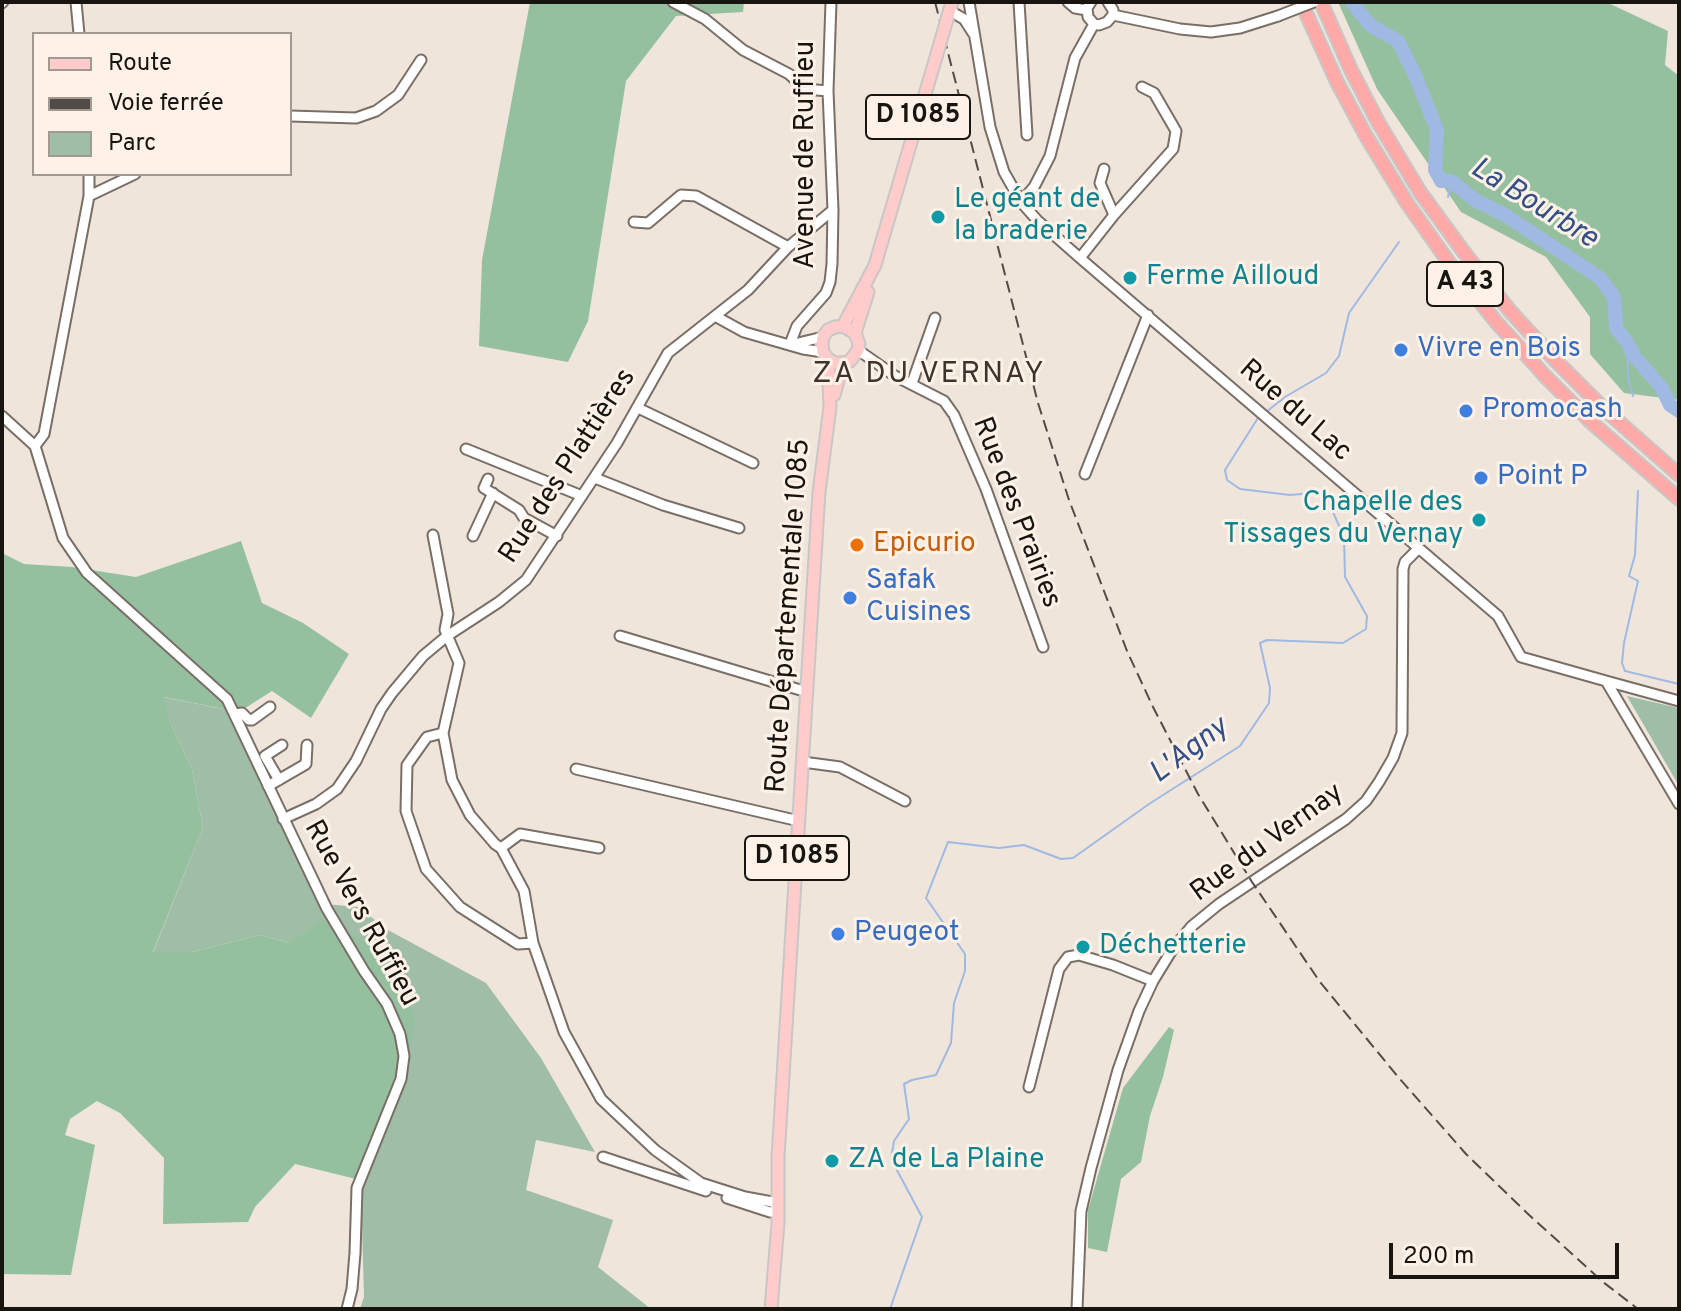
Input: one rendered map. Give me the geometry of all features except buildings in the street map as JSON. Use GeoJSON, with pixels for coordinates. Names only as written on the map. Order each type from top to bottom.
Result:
{"type":"FeatureCollection","features":[{"type":"Feature","properties":{"kind":"highway","name":"A 43"},"geometry":{"type":"LineString","coordinates":[[1301,2],[1337,82],[1366,136],[1407,203],[1450,264],[1545,376],[1591,422],[1679,499]]}},
{"type":"Feature","properties":{"kind":"highway","name":"A 43"},"geometry":{"type":"LineString","coordinates":[[1321,2],[1378,122],[1420,192],[1463,251],[1510,311],[1558,363],[1603,408],[1679,475]]}},
{"type":"Feature","properties":{"kind":"main road","name":"D 1085"},"geometry":{"type":"LineString","coordinates":[[855,333],[950,10]]}},
{"type":"Feature","properties":{"kind":"main road","name":"D 1085"},"geometry":{"type":"LineString","coordinates":[[843,326],[875,265]]}},
{"type":"Feature","properties":{"kind":"main road"},"geometry":{"type":"LineString","coordinates":[[843,326],[855,333],[858,350],[850,361],[835,363],[826,355],[822,344],[828,330],[843,326]]}},
{"type":"Feature","properties":{"kind":"main road","name":"D 1085"},"geometry":{"type":"LineString","coordinates":[[826,355],[830,407]]}},
{"type":"Feature","properties":{"kind":"main road","name":"D 1085"},"geometry":{"type":"LineString","coordinates":[[830,407],[843,363]]}},
{"type":"Feature","properties":{"kind":"main road","name":"Route Départementale 1085"},"geometry":{"type":"LineString","coordinates":[[771,1309],[819,492],[830,407]]}},
{"type":"Feature","properties":{"kind":"street"},"geometry":{"type":"LineString","coordinates":[[76,2],[79,32]]}},
{"type":"Feature","properties":{"kind":"street"},"geometry":{"type":"LineString","coordinates":[[673,2],[705,19],[743,50],[789,74],[805,89],[828,91]]}},
{"type":"Feature","properties":{"kind":"street","name":"Avenue de Ruffieu"},"geometry":{"type":"LineString","coordinates":[[790,344],[797,326],[826,293],[830,282],[833,210],[828,91],[831,2]]}},
{"type":"Feature","properties":{"kind":"street","name":"Rue du Lac"},"geometry":{"type":"LineString","coordinates":[[969,2],[990,127],[1004,172],[1021,202],[1037,220],[1498,616],[1521,657],[1679,701]]}},
{"type":"Feature","properties":{"kind":"street"},"geometry":{"type":"LineString","coordinates":[[1019,2],[1027,135]]}},
{"type":"Feature","properties":{"kind":"street"},"geometry":{"type":"LineString","coordinates":[[1068,2],[1075,8],[1089,6],[1088,17],[1094,24],[1103,24],[1113,15],[1108,2]]}},
{"type":"Feature","properties":{"kind":"street"},"geometry":{"type":"LineString","coordinates":[[1113,15],[1211,32],[1240,28],[1314,2]]}},
{"type":"Feature","properties":{"kind":"street"},"geometry":{"type":"LineString","coordinates":[[950,10],[964,19],[975,36]]}},
{"type":"Feature","properties":{"kind":"street"},"geometry":{"type":"LineString","coordinates":[[1021,202],[1034,187],[1050,156],[1075,58],[1094,24]]}},
{"type":"Feature","properties":{"kind":"street"},"geometry":{"type":"LineString","coordinates":[[292,116],[356,118],[376,111],[398,95],[421,60]]}},
{"type":"Feature","properties":{"kind":"street"},"geometry":{"type":"LineString","coordinates":[[1080,258],[1173,149],[1176,131],[1154,93],[1142,87]]}},
{"type":"Feature","properties":{"kind":"street"},"geometry":{"type":"LineString","coordinates":[[1104,169],[1100,183],[1114,215]]}},
{"type":"Feature","properties":{"kind":"street"},"geometry":{"type":"LineString","coordinates":[[2,416],[35,446],[44,434],[89,196],[89,176]]}},
{"type":"Feature","properties":{"kind":"street"},"geometry":{"type":"LineString","coordinates":[[89,196],[131,176]]}},
{"type":"Feature","properties":{"kind":"street"},"geometry":{"type":"LineString","coordinates":[[634,222],[648,223],[681,195],[696,196],[788,247]]}},
{"type":"Feature","properties":{"kind":"street","name":"Rue des Plattières"},"geometry":{"type":"LineString","coordinates":[[283,819],[316,804],[337,789],[348,776],[392,693],[423,656],[526,580],[595,478],[668,353],[748,290],[788,247],[833,210]]}},
{"type":"Feature","properties":{"kind":"street"},"geometry":{"type":"LineString","coordinates":[[1085,474],[1148,315]]}},
{"type":"Feature","properties":{"kind":"street"},"geometry":{"type":"LineString","coordinates":[[715,316],[744,332],[826,355]]}},
{"type":"Feature","properties":{"kind":"street"},"geometry":{"type":"LineString","coordinates":[[912,383],[935,318]]}},
{"type":"Feature","properties":{"kind":"street"},"geometry":{"type":"LineString","coordinates":[[790,344],[823,337]]}},
{"type":"Feature","properties":{"kind":"street","name":"Rue des Prairies"},"geometry":{"type":"LineString","coordinates":[[858,350],[895,376],[944,401],[959,422],[1043,647]]}},
{"type":"Feature","properties":{"kind":"street"},"geometry":{"type":"LineString","coordinates":[[638,408],[753,463]]}},
{"type":"Feature","properties":{"kind":"street","name":"Rue Vers Ruffieu"},"geometry":{"type":"LineString","coordinates":[[35,446],[63,538],[87,573],[227,699],[327,909],[387,1004],[400,1034],[404,1056],[401,1079],[357,1188],[354,1265],[347,1309]]}},
{"type":"Feature","properties":{"kind":"street"},"geometry":{"type":"LineString","coordinates":[[466,449],[582,496]]}},
{"type":"Feature","properties":{"kind":"street"},"geometry":{"type":"LineString","coordinates":[[595,478],[663,505],[739,528]]}},
{"type":"Feature","properties":{"kind":"street"},"geometry":{"type":"LineString","coordinates":[[488,479],[484,488],[519,510],[524,518],[557,536]]}},
{"type":"Feature","properties":{"kind":"street"},"geometry":{"type":"LineString","coordinates":[[473,536],[493,493]]}},
{"type":"Feature","properties":{"kind":"street"},"geometry":{"type":"LineString","coordinates":[[433,535],[448,614],[445,630],[459,663],[443,733],[452,780],[470,815],[501,848],[524,891],[533,943],[564,1032],[601,1099],[655,1150],[701,1183],[778,1207]]}},
{"type":"Feature","properties":{"kind":"street","name":"Rue du Vernay"},"geometry":{"type":"LineString","coordinates":[[1077,1309],[1081,1211],[1132,1029],[1153,981],[1172,950],[1192,926],[1346,819],[1366,801],[1379,782],[1393,758],[1402,733],[1403,569],[1405,562],[1418,549]]}},
{"type":"Feature","properties":{"kind":"street"},"geometry":{"type":"LineString","coordinates":[[620,636],[807,692]]}},
{"type":"Feature","properties":{"kind":"street"},"geometry":{"type":"LineString","coordinates":[[1606,681],[1679,804]]}},
{"type":"Feature","properties":{"kind":"street"},"geometry":{"type":"LineString","coordinates":[[236,714],[242,713],[252,720],[270,707]]}},
{"type":"Feature","properties":{"kind":"street"},"geometry":{"type":"LineString","coordinates":[[443,733],[427,737],[407,765],[406,811],[426,869],[460,907],[518,944],[533,943]]}},
{"type":"Feature","properties":{"kind":"street"},"geometry":{"type":"LineString","coordinates":[[279,780],[265,756],[282,745]]}},
{"type":"Feature","properties":{"kind":"street"},"geometry":{"type":"LineString","coordinates":[[268,786],[306,764],[307,745]]}},
{"type":"Feature","properties":{"kind":"street"},"geometry":{"type":"LineString","coordinates":[[803,762],[840,767],[905,801]]}},
{"type":"Feature","properties":{"kind":"street"},"geometry":{"type":"LineString","coordinates":[[576,769],[799,821]]}},
{"type":"Feature","properties":{"kind":"street"},"geometry":{"type":"LineString","coordinates":[[501,848],[520,834],[599,848]]}},
{"type":"Feature","properties":{"kind":"street"},"geometry":{"type":"LineString","coordinates":[[1029,1087],[1059,969],[1068,957],[1079,955],[1153,981]]}},
{"type":"Feature","properties":{"kind":"street"},"geometry":{"type":"LineString","coordinates":[[603,1157],[770,1212],[778,1207]]}},
{"type":"Feature","properties":{"kind":"green space"},"geometry":{"type":"Polygon","coordinates":[[[530,2],[744,2],[743,12],[676,16],[626,81],[588,321],[568,362],[479,346],[482,260],[530,2]]]}},
{"type":"Feature","properties":{"kind":"green space"},"geometry":{"type":"Polygon","coordinates":[[[1338,2],[1606,2],[1668,31],[1665,65],[1679,76],[1679,400],[1624,393],[1590,354],[1590,317],[1546,257],[1461,212],[1377,89],[1338,2]]]}},
{"type":"Feature","properties":{"kind":"green space"},"geometry":{"type":"Polygon","coordinates":[[[241,541],[262,603],[303,623],[349,654],[311,718],[272,691],[239,712],[164,697],[170,722],[192,769],[203,827],[153,952],[192,952],[260,935],[289,943],[323,920],[374,947],[404,984],[415,1022],[404,1069],[356,1179],[295,1164],[255,1207],[248,1222],[163,1224],[164,1158],[120,1113],[97,1101],[70,1119],[65,1135],[95,1145],[71,1275],[2,1274],[2,553],[24,564],[72,567],[136,577],[241,541]]]}},
{"type":"Feature","properties":{"kind":"green space"},"geometry":{"type":"Polygon","coordinates":[[[1627,696],[1679,708],[1679,786],[1627,696]]]}},
{"type":"Feature","properties":{"kind":"green space"},"geometry":{"type":"Polygon","coordinates":[[[163,697],[233,711],[324,904],[358,907],[388,930],[486,983],[541,1058],[595,1152],[536,1140],[526,1190],[613,1220],[598,1267],[651,1309],[360,1309],[364,1297],[361,1189],[289,943],[260,935],[192,952],[153,953],[203,827],[192,769],[170,722],[163,697]]]}},
{"type":"Feature","properties":{"kind":"green space"},"geometry":{"type":"Polygon","coordinates":[[[1169,1027],[1174,1030],[1150,1116],[1141,1162],[1121,1179],[1107,1252],[1088,1248],[1088,1210],[1123,1088],[1169,1027]]]}},
{"type":"Feature","properties":{"kind":"waterway","name":"La Bourbre"},"geometry":{"type":"LineString","coordinates":[[1352,2],[1370,25],[1398,41],[1415,75],[1437,130],[1435,170],[1441,181],[1451,181],[1475,200],[1505,215],[1600,278],[1614,297],[1616,328],[1634,356],[1662,388],[1670,405],[1679,411]]}},
{"type":"Feature","properties":{"kind":"waterway","name":"L'Agny"},"geometry":{"type":"LineString","coordinates":[[1448,197],[1451,181]]}},
{"type":"Feature","properties":{"kind":"waterway","name":"L'Agny"},"geometry":{"type":"LineString","coordinates":[[1266,412],[1326,373],[1339,356],[1349,313],[1399,242]]}},
{"type":"Feature","properties":{"kind":"waterway"},"geometry":{"type":"LineString","coordinates":[[1627,342],[1628,378],[1633,396]]}},
{"type":"Feature","properties":{"kind":"waterway","name":"L'Agny"},"geometry":{"type":"LineString","coordinates":[[890,1309],[922,1217],[891,1159],[894,1141],[909,1119],[904,1084],[936,1075],[951,1043],[954,1003],[965,971],[965,954],[926,898],[948,842],[999,848],[1024,845],[1061,859],[1073,858],[1149,804],[1240,746],[1269,703],[1270,688],[1260,643],[1267,640],[1343,643],[1366,629],[1367,616],[1345,577],[1344,537],[1324,492],[1290,495],[1240,489],[1227,480],[1225,470],[1258,418]]}},
{"type":"Feature","properties":{"kind":"waterway"},"geometry":{"type":"LineString","coordinates":[[1638,491],[1635,555],[1629,576],[1638,581],[1622,663],[1625,671],[1679,684]]}},
{"type":"Feature","properties":{"kind":"railway"},"geometry":{"type":"LineString","coordinates":[[935,2],[1038,403],[1069,500],[1127,651],[1198,794],[1252,882],[1320,982],[1399,1078],[1466,1154],[1527,1213],[1603,1282],[1638,1309]]}},
{"type":"Feature","properties":{"kind":"place","name":"Le géant de la braderie"},"geometry":{"type":"Point","coordinates":[938,217]}},
{"type":"Feature","properties":{"kind":"place","name":"Ferme Ailloud"},"geometry":{"type":"Point","coordinates":[1130,278]}},
{"type":"Feature","properties":{"kind":"place","name":"Vivre en Bois"},"geometry":{"type":"Point","coordinates":[1401,350]}},
{"type":"Feature","properties":{"kind":"place","name":"Promocash"},"geometry":{"type":"Point","coordinates":[1466,411]}},
{"type":"Feature","properties":{"kind":"place","name":"Point P"},"geometry":{"type":"Point","coordinates":[1481,478]}},
{"type":"Feature","properties":{"kind":"place","name":"Chapelle des Tissages du Vernay"},"geometry":{"type":"Point","coordinates":[1479,520]}},
{"type":"Feature","properties":{"kind":"place","name":"Epicurio"},"geometry":{"type":"Point","coordinates":[857,545]}},
{"type":"Feature","properties":{"kind":"place","name":"Safak Cuisines"},"geometry":{"type":"Point","coordinates":[850,598]}},
{"type":"Feature","properties":{"kind":"place","name":"Peugeot"},"geometry":{"type":"Point","coordinates":[838,934]}},
{"type":"Feature","properties":{"kind":"place","name":"Déchetterie"},"geometry":{"type":"Point","coordinates":[1083,947]}},
{"type":"Feature","properties":{"kind":"place","name":"ZA de La Plaine"},"geometry":{"type":"Point","coordinates":[832,1161]}},
{"type":"Feature","properties":{"kind":"district","name":"ZA DU VERNAY"},"geometry":{"type":"Point","coordinates":[929,376]}}]}
